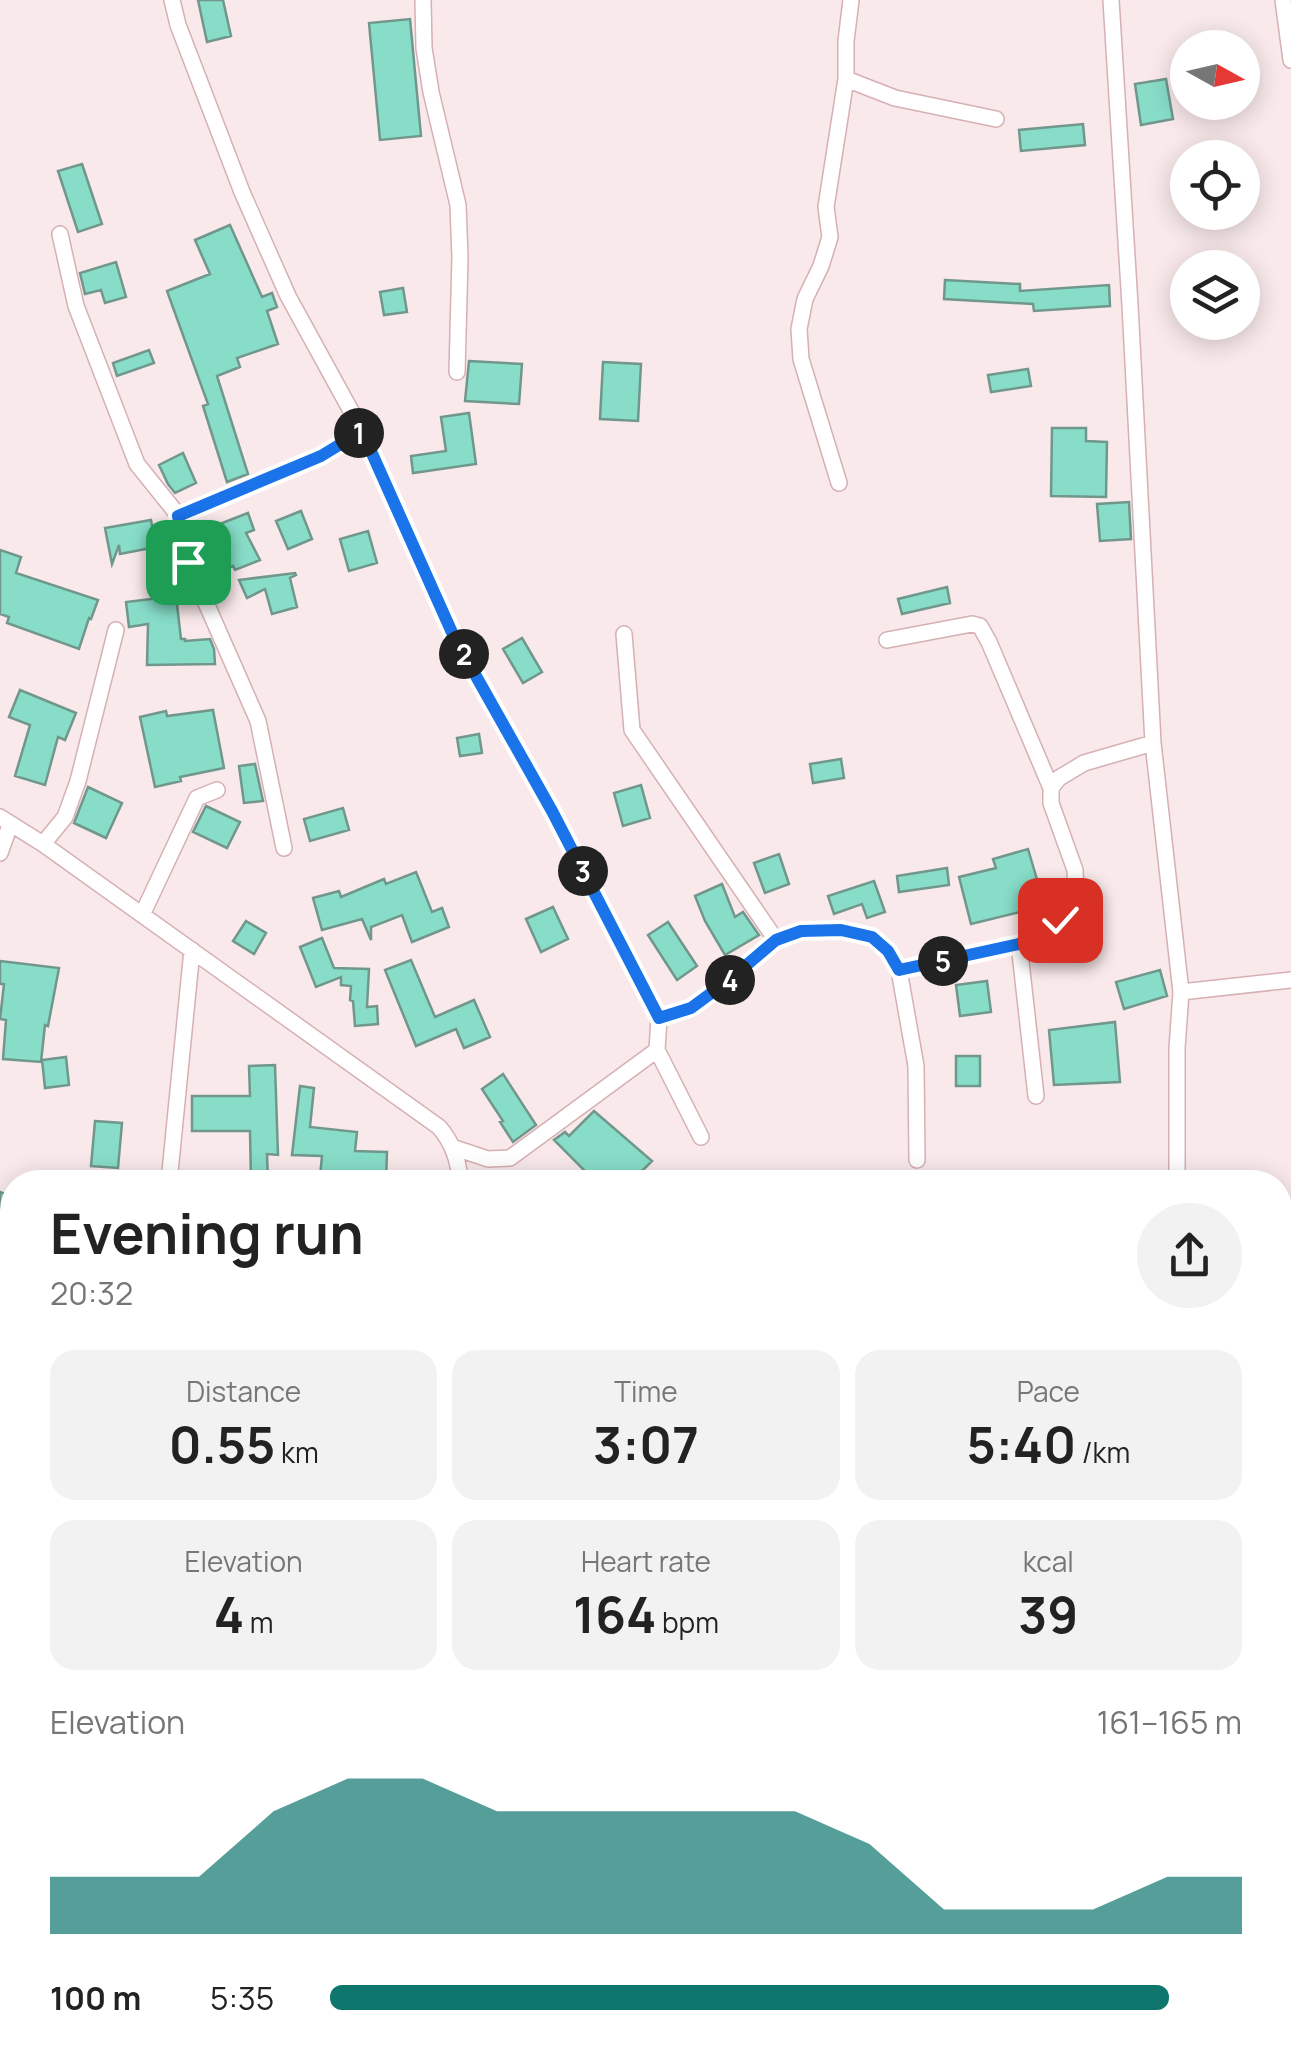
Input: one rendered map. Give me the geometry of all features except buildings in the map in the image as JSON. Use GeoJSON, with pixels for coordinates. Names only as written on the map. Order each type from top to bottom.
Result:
{"type":"FeatureCollection","features":[{"type":"Feature","properties":{"kind":"street"},"geometry":{"type":"LineString","coordinates":[[172,0],[242,192],[288,296],[362,431],[454,637],[552,811],[659,1018],[657,1050],[702,1137]]}},
{"type":"Feature","properties":{"kind":"street"},"geometry":{"type":"LineString","coordinates":[[423,0],[424,48],[431,92],[458,204],[458,372]]}},
{"type":"Feature","properties":{"kind":"street"},"geometry":{"type":"LineString","coordinates":[[839,483],[801,358],[800,329],[804,299],[827,252],[830,237],[826,208],[846,79],[851,0]]}},
{"type":"Feature","properties":{"kind":"street"},"geometry":{"type":"LineString","coordinates":[[1111,0],[1154,742],[1181,992],[1177,1170]]}},
{"type":"Feature","properties":{"kind":"street"},"geometry":{"type":"LineString","coordinates":[[1282,0],[1291,60]]}},
{"type":"Feature","properties":{"kind":"street"},"geometry":{"type":"LineString","coordinates":[[846,79],[895,98],[996,120]]}},
{"type":"Feature","properties":{"kind":"street"},"geometry":{"type":"LineString","coordinates":[[60,234],[76,306],[137,464],[178,516],[188,562],[258,721],[284,848]]}},
{"type":"Feature","properties":{"kind":"street"},"geometry":{"type":"LineString","coordinates":[[178,516],[321,456],[362,431]]}},
{"type":"Feature","properties":{"kind":"street"},"geometry":{"type":"LineString","coordinates":[[887,640],[972,624],[980,626],[1051,788],[1051,803],[1075,870],[1076,893],[1074,906],[1060,920],[1019,944],[899,970]]}},
{"type":"Feature","properties":{"kind":"street"},"geometry":{"type":"LineString","coordinates":[[43,844],[65,817],[78,781],[116,630]]}},
{"type":"Feature","properties":{"kind":"street"},"geometry":{"type":"LineString","coordinates":[[624,634],[632,730],[776,940]]}},
{"type":"Feature","properties":{"kind":"street"},"geometry":{"type":"LineString","coordinates":[[1051,788],[1059,778],[1084,763],[1154,742]]}},
{"type":"Feature","properties":{"kind":"street"},"geometry":{"type":"LineString","coordinates":[[142,914],[197,798],[218,790]]}},
{"type":"Feature","properties":{"kind":"street"},"geometry":{"type":"LineString","coordinates":[[0,853],[5,821],[43,844],[439,1127],[452,1146],[459,1170]]}},
{"type":"Feature","properties":{"kind":"street"},"geometry":{"type":"LineString","coordinates":[[659,1018],[691,1008],[776,940],[801,931],[828,930],[872,937],[888,951],[899,970],[916,1066],[916,1160]]}},
{"type":"Feature","properties":{"kind":"street"},"geometry":{"type":"LineString","coordinates":[[1019,944],[1036,1096]]}},
{"type":"Feature","properties":{"kind":"street"},"geometry":{"type":"LineString","coordinates":[[170,1170],[192,950]]}},
{"type":"Feature","properties":{"kind":"street"},"geometry":{"type":"LineString","coordinates":[[1181,992],[1291,980]]}},
{"type":"Feature","properties":{"kind":"street"},"geometry":{"type":"LineString","coordinates":[[452,1146],[488,1160],[510,1158],[657,1050]]}},
{"type":"Feature","properties":{"kind":"route"},"geometry":{"type":"LineString","coordinates":[[188,562],[178,516],[321,456],[362,431],[454,637],[552,811],[659,1018],[691,1008],[776,940],[801,931],[841,930],[872,937],[888,951],[899,970],[1019,944],[1060,920]]}}]}
